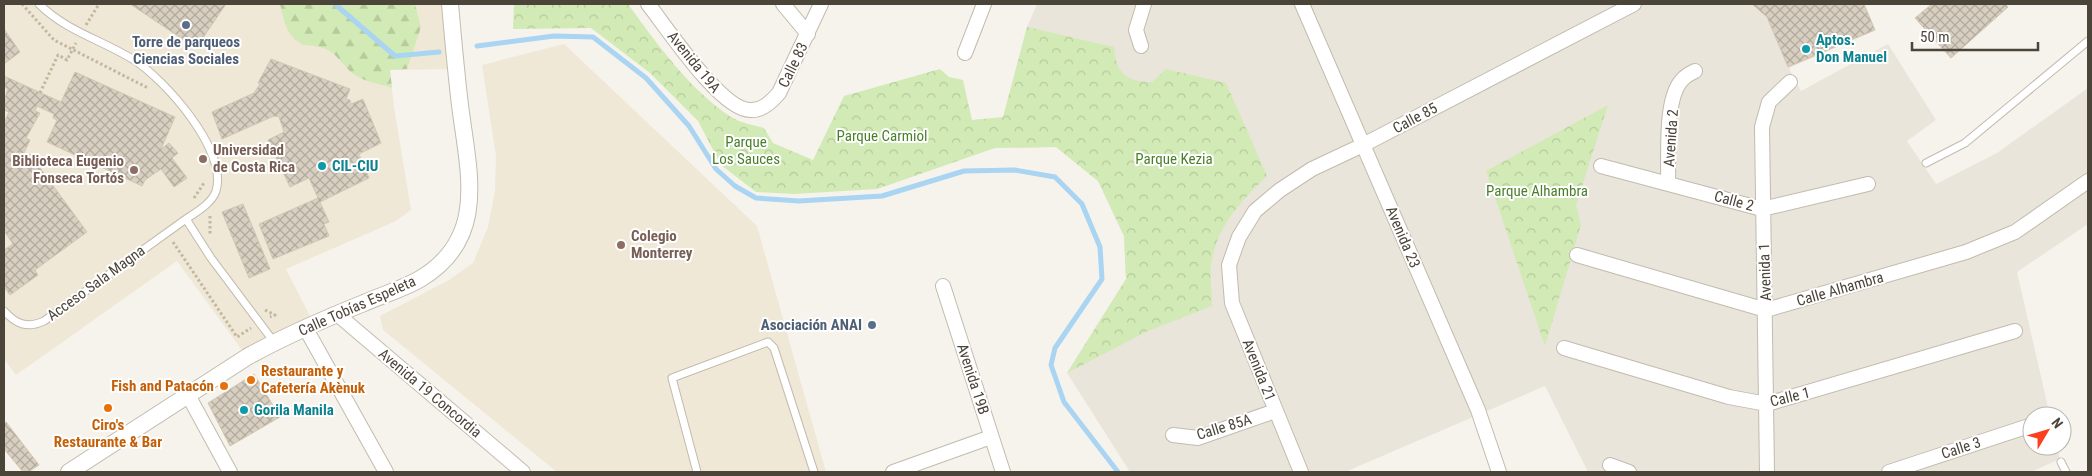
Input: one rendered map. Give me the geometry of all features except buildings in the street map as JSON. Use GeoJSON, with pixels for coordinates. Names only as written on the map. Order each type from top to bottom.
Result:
{"type":"FeatureCollection","features":[{"type":"Feature","properties":{"kind":"street","name":"Calle Tobías Espeleta"},"geometry":{"type":"LineString","coordinates":[[69,472],[87,467],[188,395],[274,342],[419,280],[452,253],[463,230],[470,198],[469,166],[457,80],[450,4]]}},
{"type":"Feature","properties":{"kind":"street","name":"Avenida 19A"},"geometry":{"type":"LineString","coordinates":[[648,4],[717,92],[738,107],[749,110]]}},
{"type":"Feature","properties":{"kind":"street"},"geometry":{"type":"LineString","coordinates":[[783,4],[808,34]]}},
{"type":"Feature","properties":{"kind":"street","name":"Calle 83"},"geometry":{"type":"LineString","coordinates":[[749,110],[760,109],[779,94],[821,4]]}},
{"type":"Feature","properties":{"kind":"street"},"geometry":{"type":"LineString","coordinates":[[966,53],[984,4]]}},
{"type":"Feature","properties":{"kind":"street"},"geometry":{"type":"LineString","coordinates":[[1141,46],[1136,30],[1144,4]]}},
{"type":"Feature","properties":{"kind":"street","name":"Avenida 23"},"geometry":{"type":"LineString","coordinates":[[1302,4],[1478,410],[1499,472]]}},
{"type":"Feature","properties":{"kind":"street","name":"Calle 85"},"geometry":{"type":"LineString","coordinates":[[1229,266],[1239,238],[1255,211],[1280,190],[1312,169],[1363,145],[1634,4]]}},
{"type":"Feature","properties":{"kind":"street","name":"Avenida 2"},"geometry":{"type":"LineString","coordinates":[[1668,183],[1671,112],[1676,90],[1682,79],[1695,71]]}},
{"type":"Feature","properties":{"kind":"street","name":"Avenida 1"},"geometry":{"type":"LineString","coordinates":[[1767,472],[1762,127],[1769,102],[1790,82]]}},
{"type":"Feature","properties":{"kind":"street","name":"Calle 2"},"geometry":{"type":"LineString","coordinates":[[1601,166],[1762,208],[1868,184]]}},
{"type":"Feature","properties":{"kind":"street","name":"Calle Alhambra"},"geometry":{"type":"LineString","coordinates":[[1766,310],[1966,252],[2016,232],[2088,181]]}},
{"type":"Feature","properties":{"kind":"street"},"geometry":{"type":"LineString","coordinates":[[1577,255],[1766,310]]}},
{"type":"Feature","properties":{"kind":"street","name":"Avenida 21"},"geometry":{"type":"LineString","coordinates":[[1229,266],[1232,303],[1301,472]]}},
{"type":"Feature","properties":{"kind":"street","name":"Avenida 19B"},"geometry":{"type":"LineString","coordinates":[[944,286],[1003,472]]}},
{"type":"Feature","properties":{"kind":"street","name":"Avenida 19 Concordia"},"geometry":{"type":"LineString","coordinates":[[337,314],[523,472]]}},
{"type":"Feature","properties":{"kind":"street"},"geometry":{"type":"LineString","coordinates":[[306,328],[386,472]]}},
{"type":"Feature","properties":{"kind":"street","name":"Calle 1"},"geometry":{"type":"LineString","coordinates":[[1564,348],[1729,397],[1767,404],[2014,331]]}},
{"type":"Feature","properties":{"kind":"street"},"geometry":{"type":"LineString","coordinates":[[188,395],[230,472]]}},
{"type":"Feature","properties":{"kind":"street","name":"Calle 85A"},"geometry":{"type":"LineString","coordinates":[[1173,435],[1198,438],[1275,411]]}},
{"type":"Feature","properties":{"kind":"street","name":"Calle 3"},"geometry":{"type":"LineString","coordinates":[[1889,472],[2022,428]]}},
{"type":"Feature","properties":{"kind":"street"},"geometry":{"type":"LineString","coordinates":[[893,472],[991,437]]}},
{"type":"Feature","properties":{"kind":"street"},"geometry":{"type":"LineString","coordinates":[[1610,465],[1629,472]]}},
{"type":"Feature","properties":{"kind":"lane","name":"Acceso Sala Magna"},"geometry":{"type":"LineString","coordinates":[[4,311],[12,321],[23,325],[34,326],[44,321],[206,204],[216,192],[216,169],[201,134],[166,88],[149,71],[133,60],[60,22],[39,4]]}},
{"type":"Feature","properties":{"kind":"lane"},"geometry":{"type":"LineString","coordinates":[[1926,163],[1965,143],[2088,40]]}},
{"type":"Feature","properties":{"kind":"lane"},"geometry":{"type":"LineString","coordinates":[[186,219],[211,258],[274,342]]}},
{"type":"Feature","properties":{"kind":"lane"},"geometry":{"type":"LineString","coordinates":[[697,472],[672,378],[768,342],[774,348],[814,472]]}},
{"type":"Feature","properties":{"kind":"lane"},"geometry":{"type":"LineString","coordinates":[[2062,462],[2066,472]]}},
{"type":"Feature","properties":{"kind":"path"},"geometry":{"type":"LineString","coordinates":[[22,4],[50,37],[150,90]]}},
{"type":"Feature","properties":{"kind":"path"},"geometry":{"type":"LineString","coordinates":[[96,28],[88,22],[99,4]]}},
{"type":"Feature","properties":{"kind":"path"},"geometry":{"type":"LineString","coordinates":[[40,93],[58,55],[67,60],[82,33]]}},
{"type":"Feature","properties":{"kind":"path"},"geometry":{"type":"LineString","coordinates":[[188,202],[202,188],[205,176]]}},
{"type":"Feature","properties":{"kind":"path"},"geometry":{"type":"LineString","coordinates":[[212,213],[209,227],[210,235],[216,242]]}},
{"type":"Feature","properties":{"kind":"path"},"geometry":{"type":"LineString","coordinates":[[167,232],[237,336],[275,315],[260,306]]}},
{"type":"Feature","properties":{"kind":"shaded area","name":"Universidad de Costa Rica"},"geometry":{"type":"Polygon","coordinates":[[[4,4],[450,4],[454,69],[390,70],[394,107],[411,210],[396,221],[286,269],[312,320],[247,357],[177,261],[16,375],[4,359],[4,4]]]}},
{"type":"Feature","properties":{"kind":"shaded area"},"geometry":{"type":"Polygon","coordinates":[[[1037,4],[1864,4],[1875,30],[1789,68],[1801,91],[1888,44],[1936,120],[1907,141],[1936,184],[1997,153],[2088,88],[2088,224],[2017,272],[2048,406],[2022,406],[2022,456],[2059,456],[2060,459],[2031,472],[1588,472],[1545,386],[1345,472],[1130,472],[1067,373],[1126,279],[1124,236],[1098,181],[1056,147],[995,148],[1027,27],[1037,4]]]}},
{"type":"Feature","properties":{"kind":"shaded area","name":"Colegio Monterrey"},"geometry":{"type":"Polygon","coordinates":[[[564,44],[757,226],[826,472],[557,472],[383,330],[380,316],[449,280],[473,263],[488,227],[495,191],[496,156],[482,65],[564,44]]]}},
{"type":"Feature","properties":{"kind":"green space"},"geometry":{"type":"Polygon","coordinates":[[[280,4],[415,4],[421,27],[407,69],[390,70],[392,88],[355,75],[328,50],[303,45],[296,40],[287,29],[280,4]]]}},
{"type":"Feature","properties":{"kind":"green space","name":"Parque Kezia"},"geometry":{"type":"Polygon","coordinates":[[[514,4],[628,4],[675,65],[716,106],[735,119],[764,128],[773,143],[813,160],[844,96],[940,69],[949,77],[963,80],[972,120],[1003,117],[1027,27],[1114,47],[1120,70],[1129,78],[1135,80],[1152,82],[1166,69],[1226,83],[1267,176],[1241,203],[1220,234],[1211,264],[1212,306],[1148,331],[1067,373],[1126,279],[1124,236],[1098,181],[1056,147],[995,148],[877,189],[794,194],[756,192],[721,165],[698,121],[650,73],[591,28],[513,29],[514,4]]]}},
{"type":"Feature","properties":{"kind":"green space","name":"Parque Alhambra"},"geometry":{"type":"Polygon","coordinates":[[[1608,105],[1576,205],[1581,225],[1545,346],[1486,171],[1608,105]]]}},
{"type":"Feature","properties":{"kind":"waterway"},"geometry":{"type":"LineString","coordinates":[[335,4],[395,56],[439,52]]}},
{"type":"Feature","properties":{"kind":"waterway"},"geometry":{"type":"LineString","coordinates":[[477,46],[554,36],[593,37],[646,78],[689,126],[716,169],[735,186],[756,198],[799,201],[882,196],[964,171],[1015,170],[1055,177],[1082,204],[1100,247],[1102,279],[1055,348],[1051,365],[1064,402],[1118,472]]}},
{"type":"Feature","properties":{"kind":"place","name":"Torre de parqueos Ciencias Sociales"},"geometry":{"type":"Point","coordinates":[186,25]}},
{"type":"Feature","properties":{"kind":"place","name":"Aptos. Don Manuel"},"geometry":{"type":"Point","coordinates":[1806,49]}},
{"type":"Feature","properties":{"kind":"place","name":"Universidad de Costa Rica"},"geometry":{"type":"Point","coordinates":[203,159]}},
{"type":"Feature","properties":{"kind":"place","name":"CIL-CIU"},"geometry":{"type":"Point","coordinates":[322,166]}},
{"type":"Feature","properties":{"kind":"place","name":"Biblioteca Eugenio Fonseca Tortós"},"geometry":{"type":"Point","coordinates":[134,170]}},
{"type":"Feature","properties":{"kind":"place","name":"Colegio Monterrey"},"geometry":{"type":"Point","coordinates":[621,245]}},
{"type":"Feature","properties":{"kind":"place","name":"Asociación ANAI"},"geometry":{"type":"Point","coordinates":[872,325]}},
{"type":"Feature","properties":{"kind":"place","name":"Restaurante y Cafetería Akènuk"},"geometry":{"type":"Point","coordinates":[251,380]}},
{"type":"Feature","properties":{"kind":"place","name":"Fish and Patacón"},"geometry":{"type":"Point","coordinates":[224,386]}},
{"type":"Feature","properties":{"kind":"place","name":"Ciro's Restaurante & Bar"},"geometry":{"type":"Point","coordinates":[108,408]}},
{"type":"Feature","properties":{"kind":"place","name":"Gorila Manila"},"geometry":{"type":"Point","coordinates":[244,410]}},
{"type":"Feature","properties":{"kind":"park label","name":"Parque Carmiol"},"geometry":{"type":"Point","coordinates":[882,136]}},
{"type":"Feature","properties":{"kind":"park label","name":"Parque Los Sauces"},"geometry":{"type":"Point","coordinates":[746,150]}}]}
